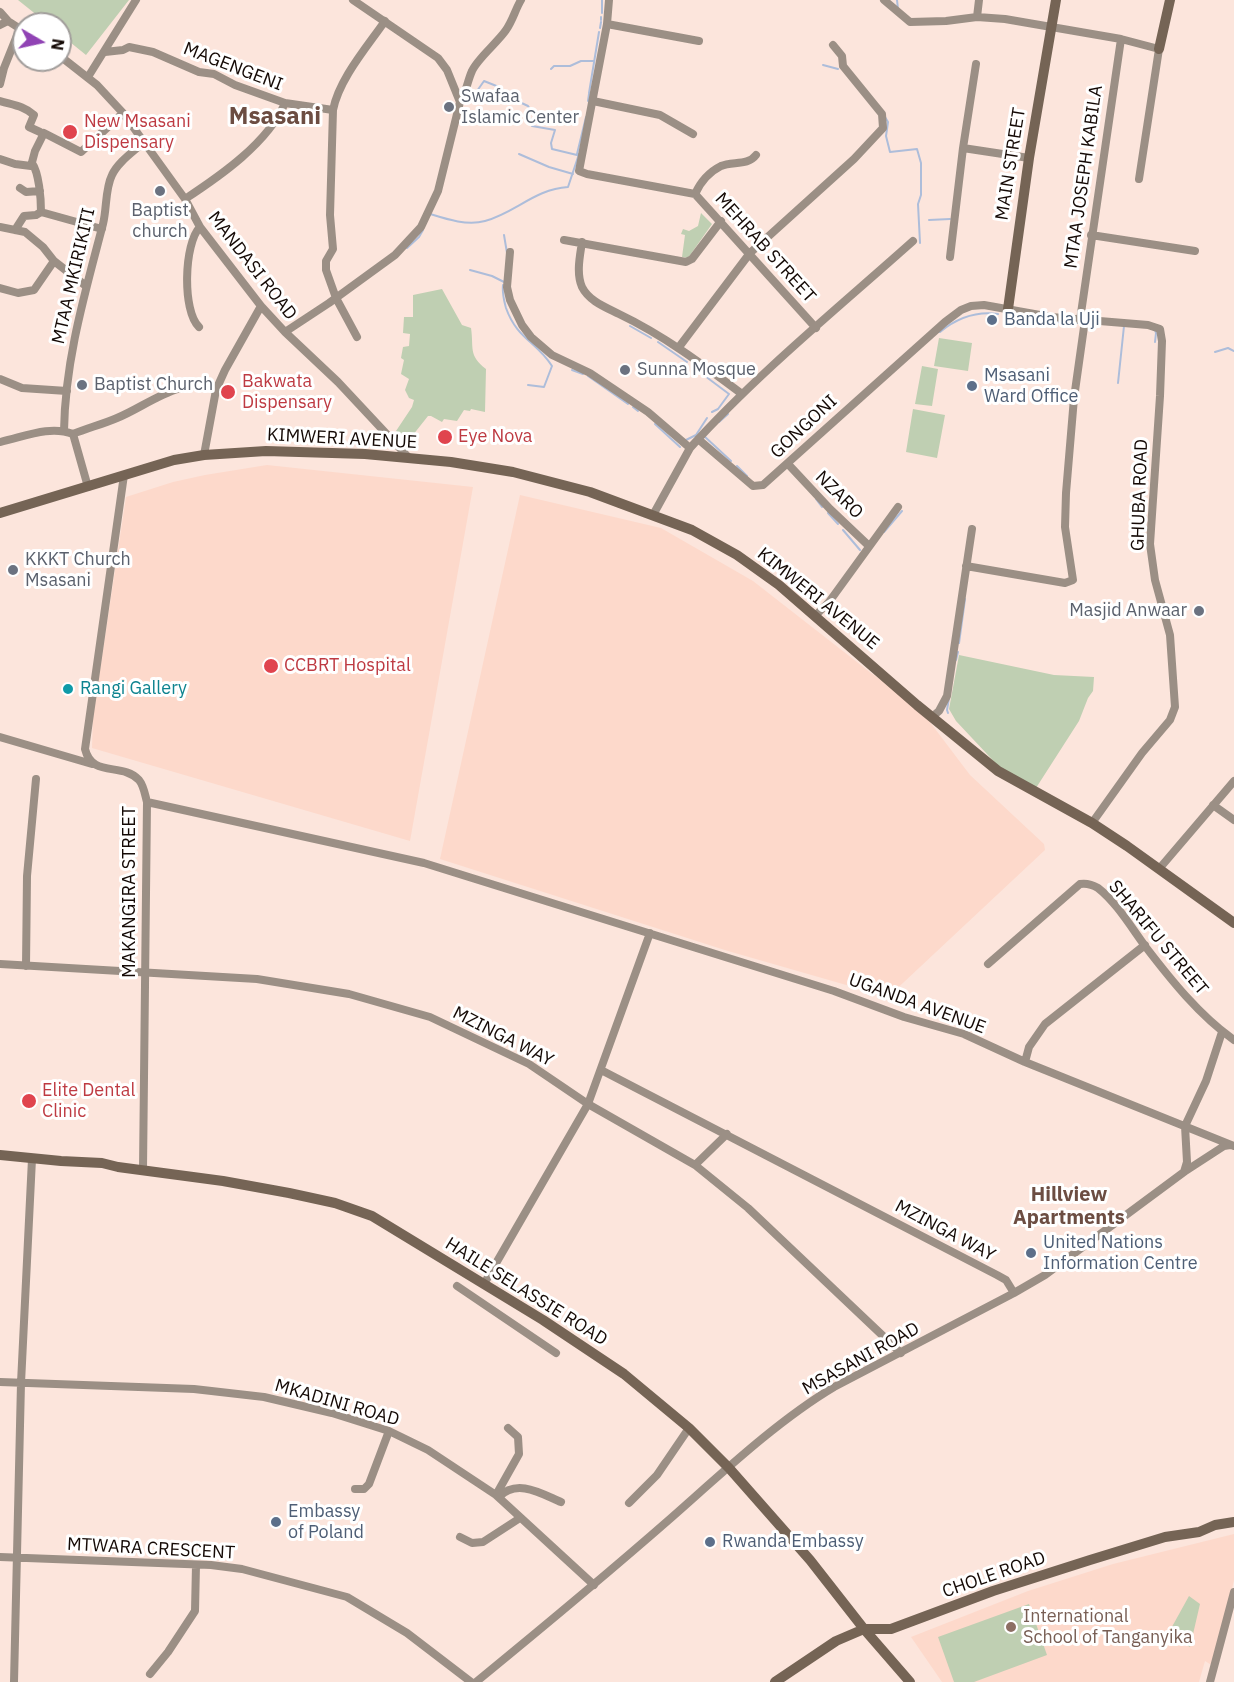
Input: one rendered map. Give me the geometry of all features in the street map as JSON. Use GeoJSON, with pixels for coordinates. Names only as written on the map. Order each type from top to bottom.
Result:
{"type":"FeatureCollection","features":[{"type":"Feature","properties":{"kind":"street"},"geometry":{"type":"LineString","coordinates":[[88,77],[136,0]]}},
{"type":"Feature","properties":{"kind":"street"},"geometry":{"type":"LineString","coordinates":[[352,0],[438,58],[447,70],[460,102]]}},
{"type":"Feature","properties":{"kind":"street"},"geometry":{"type":"LineString","coordinates":[[285,332],[395,255],[421,227],[438,191],[460,102],[467,91],[472,70],[507,30],[521,0]]}},
{"type":"Feature","properties":{"kind":"street"},"geometry":{"type":"LineString","coordinates":[[609,0],[593,101],[660,115],[693,134]]}},
{"type":"Feature","properties":{"kind":"street"},"geometry":{"type":"LineString","coordinates":[[884,0],[892,3],[910,22],[977,17],[1053,26],[1159,49]]}},
{"type":"Feature","properties":{"kind":"street"},"geometry":{"type":"LineString","coordinates":[[977,17],[979,0]]}},
{"type":"Feature","properties":{"kind":"street"},"geometry":{"type":"LineString","coordinates":[[1053,26],[1056,0]]}},
{"type":"Feature","properties":{"kind":"street"},"geometry":{"type":"LineString","coordinates":[[1139,179],[1159,49],[1170,0]]}},
{"type":"Feature","properties":{"kind":"street"},"geometry":{"type":"LineString","coordinates":[[0,12],[12,24]]}},
{"type":"Feature","properties":{"kind":"street"},"geometry":{"type":"LineString","coordinates":[[0,25],[8,21]]}},
{"type":"Feature","properties":{"kind":"street"},"geometry":{"type":"LineString","coordinates":[[357,337],[336,298],[326,270],[326,261],[333,249],[330,215],[333,110],[344,82],[385,21]]}},
{"type":"Feature","properties":{"kind":"street"},"geometry":{"type":"LineString","coordinates":[[607,24],[699,41]]}},
{"type":"Feature","properties":{"kind":"street","name":"MAIN STREET"},"geometry":{"type":"LineString","coordinates":[[1008,309],[1029,158],[1053,26]]}},
{"type":"Feature","properties":{"kind":"street","name":"MTAA JOSEPH KABILA"},"geometry":{"type":"LineString","coordinates":[[966,566],[1065,584],[1073,580],[1065,527],[1074,398],[1091,235],[1121,39]]}},
{"type":"Feature","properties":{"kind":"street"},"geometry":{"type":"LineString","coordinates":[[679,347],[750,253],[854,159],[883,128],[882,114],[843,66],[842,56],[832,45]]}},
{"type":"Feature","properties":{"kind":"street","name":"MAGENGENI"},"geometry":{"type":"LineString","coordinates":[[105,52],[129,47],[153,52],[199,72],[214,74],[235,85],[285,103],[281,114],[269,130],[250,149],[229,168],[185,199]]}},
{"type":"Feature","properties":{"kind":"street"},"geometry":{"type":"LineString","coordinates":[[0,84],[12,51]]}},
{"type":"Feature","properties":{"kind":"street"},"geometry":{"type":"LineString","coordinates":[[950,256],[976,64]]}},
{"type":"Feature","properties":{"kind":"street","name":"MANDASI ROAD"},"geometry":{"type":"LineString","coordinates":[[72,65],[88,77],[123,113],[185,199],[200,227],[261,306],[338,382],[409,458]]}},
{"type":"Feature","properties":{"kind":"street"},"geometry":{"type":"LineString","coordinates":[[0,101],[22,107],[33,113],[29,127],[40,132]]}},
{"type":"Feature","properties":{"kind":"street","name":"MEHRAB STREET"},"geometry":{"type":"LineString","coordinates":[[593,101],[579,168],[582,172],[695,194],[816,328]]}},
{"type":"Feature","properties":{"kind":"street"},"geometry":{"type":"LineString","coordinates":[[285,103],[333,110]]}},
{"type":"Feature","properties":{"kind":"street"},"geometry":{"type":"LineString","coordinates":[[0,159],[22,166],[31,166],[44,133],[81,152],[123,113]]}},
{"type":"Feature","properties":{"kind":"street","name":"MTAA MKIRIKITI"},"geometry":{"type":"LineString","coordinates":[[64,431],[66,391],[72,349],[102,229],[113,173],[144,142]]}},
{"type":"Feature","properties":{"kind":"street"},"geometry":{"type":"LineString","coordinates":[[963,148],[1029,158]]}},
{"type":"Feature","properties":{"kind":"street"},"geometry":{"type":"LineString","coordinates":[[695,194],[700,183],[722,166],[751,161],[756,155]]}},
{"type":"Feature","properties":{"kind":"street"},"geometry":{"type":"LineString","coordinates":[[32,163],[36,168],[35,177],[40,191],[41,212]]}},
{"type":"Feature","properties":{"kind":"street"},"geometry":{"type":"LineString","coordinates":[[20,188],[26,192],[40,191]]}},
{"type":"Feature","properties":{"kind":"street"},"geometry":{"type":"LineString","coordinates":[[15,230],[24,216],[41,212],[102,229]]}},
{"type":"Feature","properties":{"kind":"street"},"geometry":{"type":"LineString","coordinates":[[564,240],[686,262],[692,259],[721,221]]}},
{"type":"Feature","properties":{"kind":"street"},"geometry":{"type":"LineString","coordinates":[[0,227],[28,235],[54,261],[86,286]]}},
{"type":"Feature","properties":{"kind":"street"},"geometry":{"type":"LineString","coordinates":[[199,327],[192,318],[187,278],[194,234],[200,227]]}},
{"type":"Feature","properties":{"kind":"street"},"geometry":{"type":"LineString","coordinates":[[1091,235],[1195,251]]}},
{"type":"Feature","properties":{"kind":"street"},"geometry":{"type":"LineString","coordinates":[[652,514],[690,448],[698,439],[742,394],[914,241]]}},
{"type":"Feature","properties":{"kind":"street"},"geometry":{"type":"LineString","coordinates":[[582,242],[579,279],[590,298],[679,347],[742,394]]}},
{"type":"Feature","properties":{"kind":"street"},"geometry":{"type":"LineString","coordinates":[[510,252],[507,287],[510,300],[522,325],[531,337],[552,355],[590,373],[648,412],[690,448]]}},
{"type":"Feature","properties":{"kind":"street"},"geometry":{"type":"LineString","coordinates":[[0,288],[18,293],[34,290],[54,261]]}},
{"type":"Feature","properties":{"kind":"street","name":"GONGONI"},"geometry":{"type":"LineString","coordinates":[[698,439],[756,487],[763,486],[961,310],[984,305],[1008,309]]}},
{"type":"Feature","properties":{"kind":"street"},"geometry":{"type":"LineString","coordinates":[[204,455],[216,390],[261,306]]}},
{"type":"Feature","properties":{"kind":"street","name":"GHUBA ROAD"},"geometry":{"type":"LineString","coordinates":[[1008,309],[1051,317],[1148,325],[1157,327],[1161,334],[1160,396],[1150,544],[1155,580],[1170,635],[1176,694],[1175,707],[1170,720],[1138,759],[1092,823]]}},
{"type":"Feature","properties":{"kind":"street"},"geometry":{"type":"LineString","coordinates":[[0,379],[22,388],[66,391]]}},
{"type":"Feature","properties":{"kind":"street"},"geometry":{"type":"LineString","coordinates":[[0,442],[42,431],[64,431],[73,434],[116,419],[155,397],[185,387],[199,386],[216,390]]}},
{"type":"Feature","properties":{"kind":"street"},"geometry":{"type":"LineString","coordinates":[[73,434],[88,487]]}},
{"type":"Feature","properties":{"kind":"street","name":"KIMWERI AVENUE"},"geometry":{"type":"LineString","coordinates":[[0,513],[174,460],[204,455],[266,452],[365,454],[451,462],[513,472],[590,492],[692,530],[737,555],[765,574],[998,771],[1092,823],[1234,923]]}},
{"type":"Feature","properties":{"kind":"street","name":"NZARO"},"geometry":{"type":"LineString","coordinates":[[788,464],[830,510],[869,546]]}},
{"type":"Feature","properties":{"kind":"street"},"geometry":{"type":"LineString","coordinates":[[92,764],[87,756],[85,737],[124,475]]}},
{"type":"Feature","properties":{"kind":"street"},"geometry":{"type":"LineString","coordinates":[[815,616],[829,602],[898,507]]}},
{"type":"Feature","properties":{"kind":"street"},"geometry":{"type":"LineString","coordinates":[[932,717],[939,711],[947,696],[972,529]]}},
{"type":"Feature","properties":{"kind":"street"},"geometry":{"type":"LineString","coordinates":[[0,737],[92,764]]}},
{"type":"Feature","properties":{"kind":"street","name":"MAKANGIRA STREET"},"geometry":{"type":"LineString","coordinates":[[92,764],[127,772],[139,780],[147,802],[142,1169]]}},
{"type":"Feature","properties":{"kind":"street"},"geometry":{"type":"LineString","coordinates":[[26,966],[27,876],[36,779]]}},
{"type":"Feature","properties":{"kind":"street"},"geometry":{"type":"LineString","coordinates":[[1159,869],[1234,781]]}},
{"type":"Feature","properties":{"kind":"street","name":"UGANDA AVENUE"},"geometry":{"type":"LineString","coordinates":[[147,802],[424,863],[834,991],[904,1017],[964,1034],[1025,1062],[1233,1145]]}},
{"type":"Feature","properties":{"kind":"street"},"geometry":{"type":"LineString","coordinates":[[1214,806],[1234,820]]}},
{"type":"Feature","properties":{"kind":"street","name":"SHARIFU STREET"},"geometry":{"type":"LineString","coordinates":[[988,964],[1080,884],[1097,887],[1127,920],[1144,945],[1185,995],[1222,1032],[1234,1040]]}},
{"type":"Feature","properties":{"kind":"street"},"geometry":{"type":"LineString","coordinates":[[484,1284],[588,1104],[650,933]]}},
{"type":"Feature","properties":{"kind":"street"},"geometry":{"type":"LineString","coordinates":[[1025,1062],[1029,1047],[1045,1024],[1144,945]]}},
{"type":"Feature","properties":{"kind":"street","name":"MZINGA WAY"},"geometry":{"type":"LineString","coordinates":[[0,964],[257,979],[349,994],[430,1017],[529,1065],[588,1104],[695,1165],[748,1208],[902,1353]]}},
{"type":"Feature","properties":{"kind":"street"},"geometry":{"type":"LineString","coordinates":[[1184,1172],[1187,1162],[1185,1126],[1206,1080],[1222,1032]]}},
{"type":"Feature","properties":{"kind":"street","name":"MZINGA WAY"},"geometry":{"type":"LineString","coordinates":[[601,1071],[998,1275],[1006,1280],[1014,1293]]}},
{"type":"Feature","properties":{"kind":"street"},"geometry":{"type":"LineString","coordinates":[[695,1165],[727,1134]]}},
{"type":"Feature","properties":{"kind":"street","name":"MSASANI ROAD"},"geometry":{"type":"LineString","coordinates":[[476,1682],[594,1585],[729,1468],[819,1396],[1045,1275],[1184,1172],[1224,1146],[1233,1145]]}},
{"type":"Feature","properties":{"kind":"street","name":"HAILE SELASSIE ROAD"},"geometry":{"type":"LineString","coordinates":[[0,1155],[102,1163],[223,1181],[335,1203],[372,1216],[543,1320],[624,1374],[689,1428],[729,1468],[810,1560],[864,1629],[910,1682]]}},
{"type":"Feature","properties":{"kind":"street"},"geometry":{"type":"LineString","coordinates":[[14,1682],[21,1383],[32,1159]]}},
{"type":"Feature","properties":{"kind":"street"},"geometry":{"type":"LineString","coordinates":[[457,1287],[556,1353]]}},
{"type":"Feature","properties":{"kind":"street","name":"MKADINI ROAD"},"geometry":{"type":"LineString","coordinates":[[0,1382],[194,1389],[264,1397],[332,1413],[389,1431],[428,1450],[498,1496],[594,1585]]}},
{"type":"Feature","properties":{"kind":"street"},"geometry":{"type":"LineString","coordinates":[[498,1496],[519,1454],[518,1437],[508,1428]]}},
{"type":"Feature","properties":{"kind":"street"},"geometry":{"type":"LineString","coordinates":[[629,1503],[657,1475],[689,1428]]}},
{"type":"Feature","properties":{"kind":"street"},"geometry":{"type":"LineString","coordinates":[[354,1489],[364,1489],[369,1484],[389,1431]]}},
{"type":"Feature","properties":{"kind":"street"},"geometry":{"type":"LineString","coordinates":[[498,1496],[521,1487],[561,1502]]}},
{"type":"Feature","properties":{"kind":"street"},"geometry":{"type":"LineString","coordinates":[[460,1537],[472,1543],[483,1542],[502,1532],[520,1518]]}},
{"type":"Feature","properties":{"kind":"street","name":"CHOLE ROAD"},"geometry":{"type":"LineString","coordinates":[[775,1682],[836,1641],[864,1629],[891,1629],[993,1591],[1090,1560],[1166,1538],[1199,1532],[1215,1525],[1234,1522]]}},
{"type":"Feature","properties":{"kind":"street","name":"MTWARA CRESCENT"},"geometry":{"type":"LineString","coordinates":[[0,1557],[196,1564],[242,1569],[341,1594],[407,1633],[471,1682]]}},
{"type":"Feature","properties":{"kind":"street"},"geometry":{"type":"LineString","coordinates":[[150,1674],[168,1653],[195,1611],[196,1564]]}},
{"type":"Feature","properties":{"kind":"street"},"geometry":{"type":"LineString","coordinates":[[1210,1682],[1234,1592]]}},
{"type":"Feature","properties":{"kind":"shaded area","name":"CCBRT Hospital"},"geometry":{"type":"Polygon","coordinates":[[[267,465],[473,487],[410,841],[92,748],[93,717],[126,497],[173,482],[267,465]]]}},
{"type":"Feature","properties":{"kind":"shaded area"},"geometry":{"type":"Polygon","coordinates":[[[520,495],[661,528],[753,581],[871,673],[917,705],[970,775],[1044,844],[1045,850],[888,997],[728,951],[440,859],[520,495]]]}},
{"type":"Feature","properties":{"kind":"shaded area"},"geometry":{"type":"Polygon","coordinates":[[[1234,1534],[1234,1580],[1230,1598],[1213,1666],[1205,1661],[1199,1682],[942,1682],[911,1637],[1028,1591],[1113,1564],[1234,1534]]]}},
{"type":"Feature","properties":{"kind":"green space"},"geometry":{"type":"Polygon","coordinates":[[[18,0],[129,0],[86,55],[72,44],[72,12],[33,12],[18,0]]]}},
{"type":"Feature","properties":{"kind":"green space"},"geometry":{"type":"Polygon","coordinates":[[[701,213],[712,224],[688,258],[682,257],[685,235],[681,234],[683,229],[689,231],[698,226],[701,213]]]}},
{"type":"Feature","properties":{"kind":"green space"},"geometry":{"type":"Polygon","coordinates":[[[442,289],[462,325],[471,328],[474,355],[486,369],[485,412],[464,410],[457,421],[444,419],[442,422],[428,416],[409,440],[396,431],[414,400],[409,398],[405,390],[409,379],[401,374],[404,360],[401,358],[403,347],[409,346],[410,334],[403,333],[404,317],[413,317],[413,295],[442,289]]]}},
{"type":"Feature","properties":{"kind":"green space"},"geometry":{"type":"Polygon","coordinates":[[[939,338],[972,343],[968,371],[934,366],[939,338]]]}},
{"type":"Feature","properties":{"kind":"green space"},"geometry":{"type":"Polygon","coordinates":[[[922,366],[938,369],[932,406],[915,404],[922,366]]]}},
{"type":"Feature","properties":{"kind":"green space"},"geometry":{"type":"Polygon","coordinates":[[[913,409],[945,415],[937,458],[906,452],[913,409]]]}},
{"type":"Feature","properties":{"kind":"green space"},"geometry":{"type":"Polygon","coordinates":[[[959,655],[1054,675],[1094,677],[1093,691],[1079,721],[1036,788],[1002,770],[956,721],[949,709],[959,655]]]}},
{"type":"Feature","properties":{"kind":"green space"},"geometry":{"type":"Polygon","coordinates":[[[1189,1596],[1200,1604],[1190,1647],[1168,1634],[1189,1596]]]}},
{"type":"Feature","properties":{"kind":"green space"},"geometry":{"type":"Polygon","coordinates":[[[1029,1604],[1047,1655],[974,1682],[954,1682],[938,1637],[1029,1604]]]}},
{"type":"Feature","properties":{"kind":"waterway"},"geometry":{"type":"LineString","coordinates":[[602,0],[602,13]]}},
{"type":"Feature","properties":{"kind":"waterway"},"geometry":{"type":"LineString","coordinates":[[897,0],[898,9]]}},
{"type":"Feature","properties":{"kind":"waterway"},"geometry":{"type":"LineString","coordinates":[[600,28],[601,22]]}},
{"type":"Feature","properties":{"kind":"waterway"},"geometry":{"type":"LineString","coordinates":[[589,93],[599,32]]}},
{"type":"Feature","properties":{"kind":"waterway"},"geometry":{"type":"LineString","coordinates":[[551,69],[554,66],[570,66],[581,61],[594,61]]}},
{"type":"Feature","properties":{"kind":"waterway"},"geometry":{"type":"LineString","coordinates":[[823,65],[838,69]]}},
{"type":"Feature","properties":{"kind":"waterway"},"geometry":{"type":"LineString","coordinates":[[469,94],[477,91],[484,81],[499,87],[513,99],[528,106],[530,109],[527,117],[532,120],[532,126],[555,130],[551,143],[552,149],[577,155]]}},
{"type":"Feature","properties":{"kind":"waterway"},"geometry":{"type":"LineString","coordinates":[[588,101],[589,94]]}},
{"type":"Feature","properties":{"kind":"waterway"},"geometry":{"type":"LineString","coordinates":[[430,214],[464,222],[485,221],[506,213],[545,192],[568,187],[579,154],[577,154],[586,117]]}},
{"type":"Feature","properties":{"kind":"waterway"},"geometry":{"type":"LineString","coordinates":[[885,117],[888,122],[886,136],[890,152],[917,149],[921,163],[921,195],[918,204],[920,243]]}},
{"type":"Feature","properties":{"kind":"waterway"},"geometry":{"type":"LineString","coordinates":[[519,154],[573,174]]}},
{"type":"Feature","properties":{"kind":"waterway"},"geometry":{"type":"LineString","coordinates":[[929,220],[950,219]]}},
{"type":"Feature","properties":{"kind":"waterway"},"geometry":{"type":"LineString","coordinates":[[407,248],[423,230]]}},
{"type":"Feature","properties":{"kind":"waterway"},"geometry":{"type":"LineString","coordinates":[[504,235],[507,253]]}},
{"type":"Feature","properties":{"kind":"waterway"},"geometry":{"type":"LineString","coordinates":[[470,270],[492,276],[506,283]]}},
{"type":"Feature","properties":{"kind":"waterway"},"geometry":{"type":"LineString","coordinates":[[505,285],[503,285],[503,297],[510,318],[552,366],[544,387],[528,385]]}},
{"type":"Feature","properties":{"kind":"waterway"},"geometry":{"type":"LineString","coordinates":[[940,332],[967,317],[998,314]]}},
{"type":"Feature","properties":{"kind":"waterway"},"geometry":{"type":"LineString","coordinates":[[1007,315],[1053,322],[1079,323]]}},
{"type":"Feature","properties":{"kind":"waterway"},"geometry":{"type":"LineString","coordinates":[[630,326],[651,338]]}},
{"type":"Feature","properties":{"kind":"waterway"},"geometry":{"type":"LineString","coordinates":[[1118,383],[1124,326]]}},
{"type":"Feature","properties":{"kind":"waterway"},"geometry":{"type":"LineString","coordinates":[[1155,330],[1155,342]]}},
{"type":"Feature","properties":{"kind":"waterway"},"geometry":{"type":"LineString","coordinates":[[658,342],[687,362]]}},
{"type":"Feature","properties":{"kind":"waterway"},"geometry":{"type":"LineString","coordinates":[[1215,352],[1228,348],[1234,351]]}},
{"type":"Feature","properties":{"kind":"waterway"},"geometry":{"type":"LineString","coordinates":[[693,367],[729,394],[718,409],[712,412]]}},
{"type":"Feature","properties":{"kind":"waterway"},"geometry":{"type":"LineString","coordinates":[[572,370],[583,374]]}},
{"type":"Feature","properties":{"kind":"waterway"},"geometry":{"type":"LineString","coordinates":[[588,376],[628,404]]}},
{"type":"Feature","properties":{"kind":"waterway"},"geometry":{"type":"LineString","coordinates":[[633,407],[638,411]]}},
{"type":"Feature","properties":{"kind":"waterway"},"geometry":{"type":"LineString","coordinates":[[719,422],[728,414]]}},
{"type":"Feature","properties":{"kind":"waterway"},"geometry":{"type":"LineString","coordinates":[[686,440],[696,435],[707,418]]}},
{"type":"Feature","properties":{"kind":"waterway"},"geometry":{"type":"LineString","coordinates":[[655,424],[680,447]]}},
{"type":"Feature","properties":{"kind":"waterway"},"geometry":{"type":"LineString","coordinates":[[704,436],[731,461]]}},
{"type":"Feature","properties":{"kind":"waterway"},"geometry":{"type":"LineString","coordinates":[[737,466],[747,476]]}},
{"type":"Feature","properties":{"kind":"waterway"},"geometry":{"type":"LineString","coordinates":[[816,499],[822,507]]}},
{"type":"Feature","properties":{"kind":"waterway"},"geometry":{"type":"LineString","coordinates":[[884,532],[902,511]]}},
{"type":"Feature","properties":{"kind":"waterway"},"geometry":{"type":"LineString","coordinates":[[828,513],[838,524]]}},
{"type":"Feature","properties":{"kind":"waterway"},"geometry":{"type":"LineString","coordinates":[[843,530],[860,550]]}},
{"type":"Feature","properties":{"kind":"waterway"},"geometry":{"type":"LineString","coordinates":[[959,643],[965,599]]}},
{"type":"Feature","properties":{"kind":"waterway"},"geometry":{"type":"LineString","coordinates":[[956,660],[958,652]]}},
{"type":"Feature","properties":{"kind":"waterway"},"geometry":{"type":"LineString","coordinates":[[948,713],[949,698]]}},
{"type":"Feature","properties":{"kind":"place","name":"Swafaa Islamic Center"},"geometry":{"type":"Point","coordinates":[449,107]}},
{"type":"Feature","properties":{"kind":"place","name":"New Msasani Dispensary"},"geometry":{"type":"Point","coordinates":[70,132]}},
{"type":"Feature","properties":{"kind":"place","name":"Baptist church"},"geometry":{"type":"Point","coordinates":[160,191]}},
{"type":"Feature","properties":{"kind":"place","name":"Banda la Uji"},"geometry":{"type":"Point","coordinates":[992,320]}},
{"type":"Feature","properties":{"kind":"place","name":"Sunna Mosque"},"geometry":{"type":"Point","coordinates":[625,370]}},
{"type":"Feature","properties":{"kind":"place","name":"Baptist Church"},"geometry":{"type":"Point","coordinates":[82,385]}},
{"type":"Feature","properties":{"kind":"place","name":"Msasani Ward Office"},"geometry":{"type":"Point","coordinates":[972,386]}},
{"type":"Feature","properties":{"kind":"place","name":"Bakwata Dispensary"},"geometry":{"type":"Point","coordinates":[228,392]}},
{"type":"Feature","properties":{"kind":"place","name":"Eye Nova"},"geometry":{"type":"Point","coordinates":[445,437]}},
{"type":"Feature","properties":{"kind":"place","name":"KKKT Church Msasani"},"geometry":{"type":"Point","coordinates":[13,570]}},
{"type":"Feature","properties":{"kind":"place","name":"Masjid Anwaar"},"geometry":{"type":"Point","coordinates":[1199,611]}},
{"type":"Feature","properties":{"kind":"place","name":"CCBRT Hospital"},"geometry":{"type":"Point","coordinates":[271,666]}},
{"type":"Feature","properties":{"kind":"place","name":"Rangi Gallery"},"geometry":{"type":"Point","coordinates":[68,689]}},
{"type":"Feature","properties":{"kind":"place","name":"Elite Dental Clinic"},"geometry":{"type":"Point","coordinates":[29,1101]}},
{"type":"Feature","properties":{"kind":"place","name":"United Nations Information Centre"},"geometry":{"type":"Point","coordinates":[1031,1253]}},
{"type":"Feature","properties":{"kind":"place","name":"Embassy of Poland"},"geometry":{"type":"Point","coordinates":[276,1522]}},
{"type":"Feature","properties":{"kind":"place","name":"Rwanda Embassy"},"geometry":{"type":"Point","coordinates":[710,1542]}},
{"type":"Feature","properties":{"kind":"place","name":"International School of Tanganyika"},"geometry":{"type":"Point","coordinates":[1011,1627]}},
{"type":"Feature","properties":{"kind":"district","name":"Msasani"},"geometry":{"type":"Point","coordinates":[275,117]}},
{"type":"Feature","properties":{"kind":"district","name":"Hillview Apartments"},"geometry":{"type":"Point","coordinates":[1069,1206]}}]}
